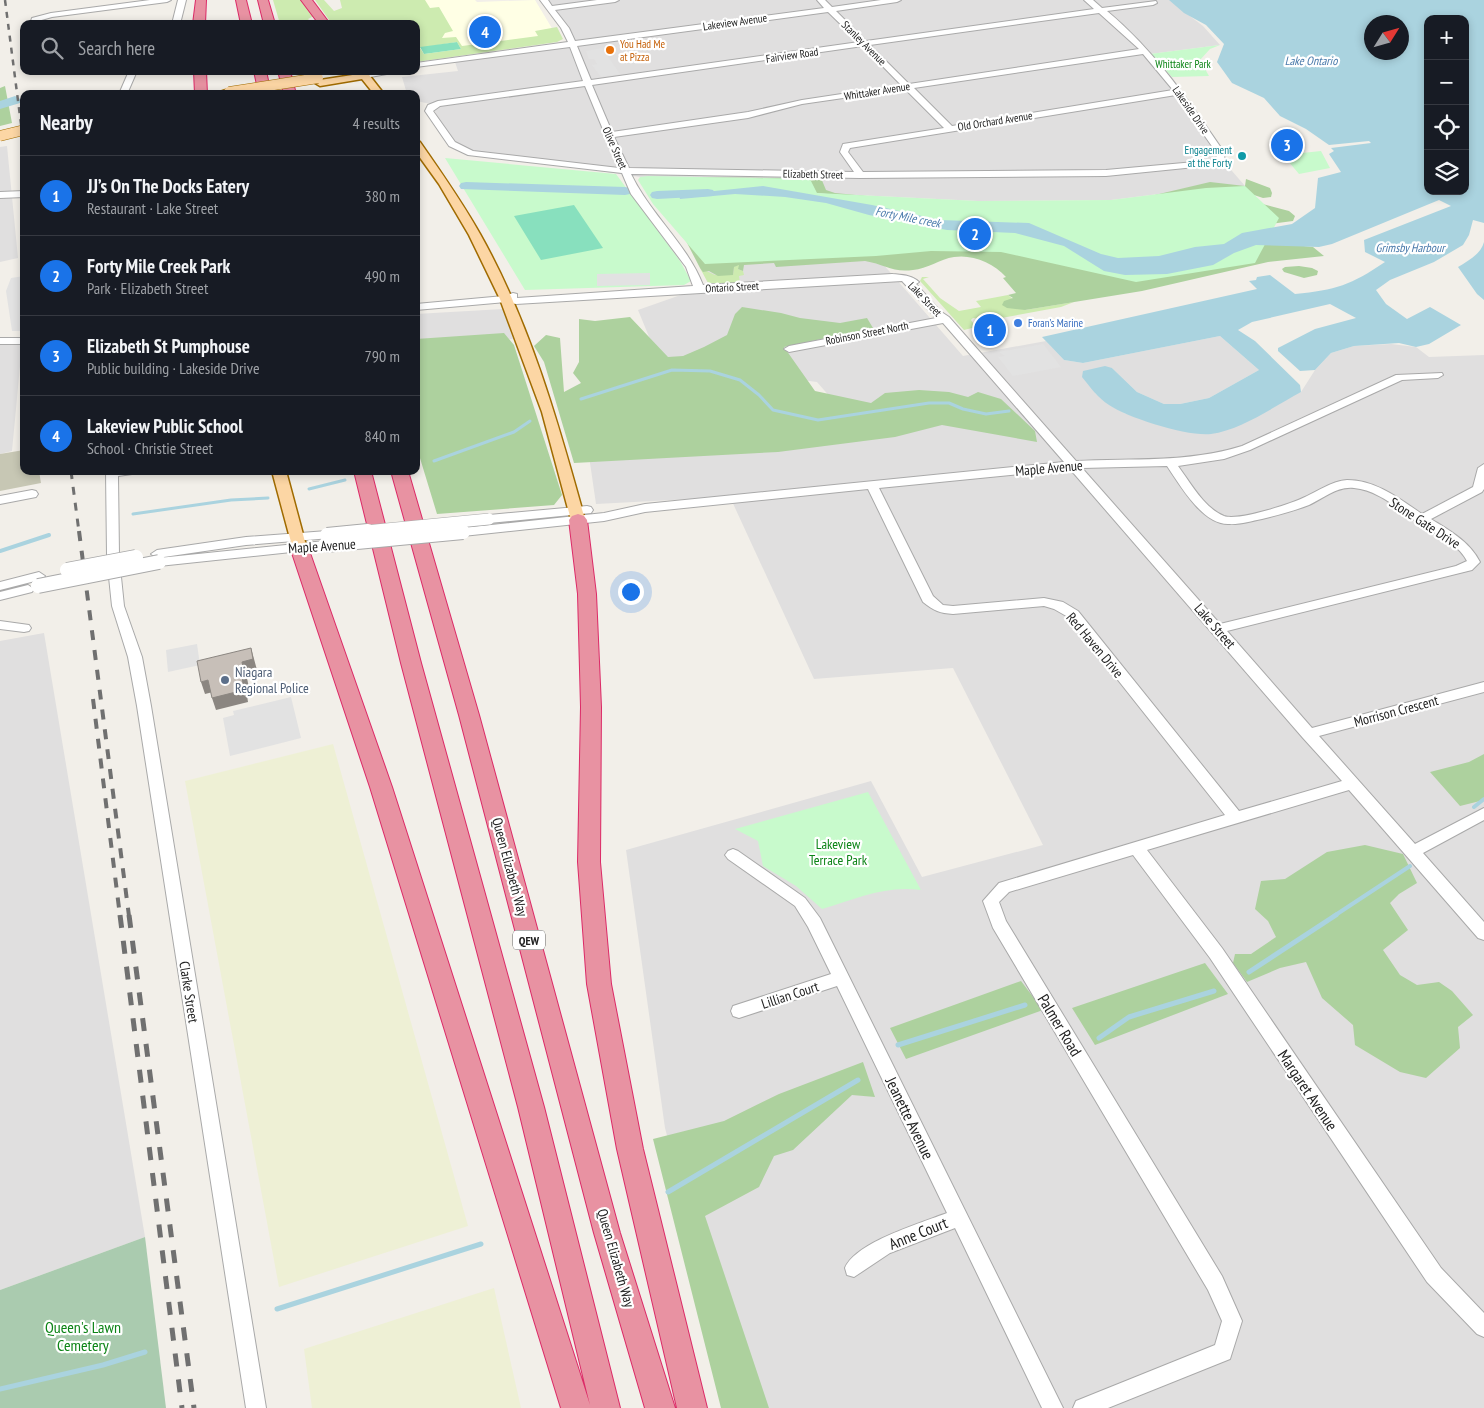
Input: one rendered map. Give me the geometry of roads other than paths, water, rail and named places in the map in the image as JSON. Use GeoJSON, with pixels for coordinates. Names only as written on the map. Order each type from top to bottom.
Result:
{"type":"FeatureCollection","features":[{"type":"Feature","properties":{"kind":"highway"},"geometry":{"type":"LineString","coordinates":[[199,20],[200,0]]}},
{"type":"Feature","properties":{"kind":"highway"},"geometry":{"type":"LineString","coordinates":[[241,0],[247,20]]}},
{"type":"Feature","properties":{"kind":"highway"},"geometry":{"type":"LineString","coordinates":[[263,0],[269,20]]}},
{"type":"Feature","properties":{"kind":"highway"},"geometry":{"type":"LineString","coordinates":[[306,0],[322,20]]}},
{"type":"Feature","properties":{"kind":"highway"},"geometry":{"type":"LineString","coordinates":[[200,75],[201,90]]}},
{"type":"Feature","properties":{"kind":"highway"},"geometry":{"type":"LineString","coordinates":[[261,75],[264,90]]}},
{"type":"Feature","properties":{"kind":"highway"},"geometry":{"type":"LineString","coordinates":[[285,75],[289,90]]}},
{"type":"Feature","properties":{"kind":"highway"},"geometry":{"type":"LineString","coordinates":[[363,475],[531,1107],[605,1408]]}},
{"type":"Feature","properties":{"kind":"highway","name":"Queen Elizabeth Way"},"geometry":{"type":"LineString","coordinates":[[400,475],[472,724],[607,1233],[660,1408]]}},
{"type":"Feature","properties":{"kind":"highway"},"geometry":{"type":"LineString","coordinates":[[577,515],[587,594],[591,707],[589,862],[599,984],[630,1149],[692,1408]]}},
{"type":"Feature","properties":{"kind":"highway"},"geometry":{"type":"LineString","coordinates":[[309,543],[381,787],[576,1408]]}},
{"type":"Feature","properties":{"kind":"main road"},"geometry":{"type":"LineString","coordinates":[[271,90],[352,75]]}},
{"type":"Feature","properties":{"kind":"main road"},"geometry":{"type":"LineString","coordinates":[[365,75],[376,90]]}},
{"type":"Feature","properties":{"kind":"main road"},"geometry":{"type":"LineString","coordinates":[[248,90],[319,81]]}},
{"type":"Feature","properties":{"kind":"main road"},"geometry":{"type":"LineString","coordinates":[[0,131],[20,126]]}},
{"type":"Feature","properties":{"kind":"main road"},"geometry":{"type":"LineString","coordinates":[[0,136],[20,131]]}},
{"type":"Feature","properties":{"kind":"main road"},"geometry":{"type":"LineString","coordinates":[[420,150],[444,184],[475,235],[506,299],[549,412],[577,515]]}},
{"type":"Feature","properties":{"kind":"main road"},"geometry":{"type":"LineString","coordinates":[[281,475],[309,543]]}},
{"type":"Feature","properties":{"kind":"street"},"geometry":{"type":"LineString","coordinates":[[40,20],[69,10],[167,0]]}},
{"type":"Feature","properties":{"kind":"street"},"geometry":{"type":"LineString","coordinates":[[177,20],[182,0]]}},
{"type":"Feature","properties":{"kind":"street","name":"Olive Street"},"geometry":{"type":"LineString","coordinates":[[544,0],[565,28],[609,135],[636,194],[691,267],[699,289]]}},
{"type":"Feature","properties":{"kind":"street"},"geometry":{"type":"LineString","coordinates":[[550,8],[614,0]]}},
{"type":"Feature","properties":{"kind":"street","name":"Stanley Avenue"},"geometry":{"type":"LineString","coordinates":[[821,0],[948,128]]}},
{"type":"Feature","properties":{"kind":"street","name":"Lakeview Avenue"},"geometry":{"type":"LineString","coordinates":[[420,66],[898,0]]}},
{"type":"Feature","properties":{"kind":"street","name":"Lakeside Drive"},"geometry":{"type":"LineString","coordinates":[[1088,0],[1146,51],[1178,92],[1220,152],[1222,162]]}},
{"type":"Feature","properties":{"kind":"street","name":"Fairview Road"},"geometry":{"type":"LineString","coordinates":[[431,107],[438,104],[1153,3]]}},
{"type":"Feature","properties":{"kind":"street","name":"Whittaker Avenue"},"geometry":{"type":"LineString","coordinates":[[609,135],[748,115],[802,102],[1146,51]]}},
{"type":"Feature","properties":{"kind":"street"},"geometry":{"type":"LineString","coordinates":[[125,90],[131,75]]}},
{"type":"Feature","properties":{"kind":"street","name":"Old Orchard Avenue"},"geometry":{"type":"LineString","coordinates":[[860,175],[844,152],[846,146],[1178,92]]}},
{"type":"Feature","properties":{"kind":"street","name":"Elizabeth Street"},"geometry":{"type":"LineString","coordinates":[[431,107],[429,111],[452,144],[471,153],[625,171],[860,175],[1106,173],[1222,162]]}},
{"type":"Feature","properties":{"kind":"street"},"geometry":{"type":"LineString","coordinates":[[0,195],[20,194]]}},
{"type":"Feature","properties":{"kind":"street","name":"Ontario Street"},"geometry":{"type":"LineString","coordinates":[[420,307],[506,299],[516,301],[558,297],[905,278]]}},
{"type":"Feature","properties":{"kind":"street","name":"Lake Street"},"geometry":{"type":"LineString","coordinates":[[905,278],[936,313],[945,319],[1484,933]]}},
{"type":"Feature","properties":{"kind":"street","name":"Robinson Street North"},"geometry":{"type":"LineString","coordinates":[[790,349],[945,319]]}},
{"type":"Feature","properties":{"kind":"street"},"geometry":{"type":"LineString","coordinates":[[0,341],[20,341]]}},
{"type":"Feature","properties":{"kind":"street","name":"Maple Avenue"},"geometry":{"type":"LineString","coordinates":[[0,586],[38,581],[158,558],[309,543],[388,541],[490,524],[577,515],[604,517],[645,508],[1072,465],[1201,461],[1229,455],[1400,377],[1438,375]]}},
{"type":"Feature","properties":{"kind":"street","name":"Stone Gate Drive"},"geometry":{"type":"LineString","coordinates":[[1170,462],[1181,479],[1208,510],[1221,520],[1238,520],[1299,505],[1344,484],[1369,487],[1422,519],[1470,553],[1474,562],[1468,567],[1458,570],[1218,629]]}},
{"type":"Feature","properties":{"kind":"street"},"geometry":{"type":"LineString","coordinates":[[1422,519],[1481,491],[1484,468]]}},
{"type":"Feature","properties":{"kind":"street"},"geometry":{"type":"LineString","coordinates":[[112,475],[113,555]]}},
{"type":"Feature","properties":{"kind":"street","name":"Red Haven Drive"},"geometry":{"type":"LineString","coordinates":[[872,486],[928,599],[940,609],[947,610],[1044,602],[1073,614],[1109,662],[1194,763],[1236,820]]}},
{"type":"Feature","properties":{"kind":"street"},"geometry":{"type":"LineString","coordinates":[[0,500],[32,494]]}},
{"type":"Feature","properties":{"kind":"street","name":"Clarke Street"},"geometry":{"type":"LineString","coordinates":[[115,577],[118,606],[135,657],[144,706],[256,1408]]}},
{"type":"Feature","properties":{"kind":"street","name":"Maple Avenue"},"geometry":{"type":"LineString","coordinates":[[0,596],[38,581]]}},
{"type":"Feature","properties":{"kind":"street"},"geometry":{"type":"LineString","coordinates":[[0,626],[24,628]]}},
{"type":"Feature","properties":{"kind":"street","name":"Morrison Crescent"},"geometry":{"type":"LineString","coordinates":[[1308,734],[1484,687]]}},
{"type":"Feature","properties":{"kind":"street","name":"Palmer Road"},"geometry":{"type":"LineString","coordinates":[[1083,1408],[1223,1352],[1232,1321],[1215,1283],[999,922],[991,901],[1004,888],[1236,820],[1353,783]]}},
{"type":"Feature","properties":{"kind":"street"},"geometry":{"type":"LineString","coordinates":[[1413,851],[1432,844],[1484,814]]}},
{"type":"Feature","properties":{"kind":"street","name":"Margaret Avenue"},"geometry":{"type":"LineString","coordinates":[[1137,849],[1216,953],[1434,1275],[1484,1327]]}},
{"type":"Feature","properties":{"kind":"street","name":"Jeanette Avenue"},"geometry":{"type":"LineString","coordinates":[[733,855],[800,902],[814,923],[1053,1408]]}},
{"type":"Feature","properties":{"kind":"street","name":"Lillian Court"},"geometry":{"type":"LineString","coordinates":[[739,1011],[841,978]]}},
{"type":"Feature","properties":{"kind":"street","name":"Anne Court"},"geometry":{"type":"LineString","coordinates":[[854,1268],[884,1246],[959,1217]]}},
{"type":"Feature","properties":{"kind":"water"},"geometry":{"type":"Polygon","coordinates":[[[1169,0],[1484,0],[1484,223],[1473,220],[1469,235],[1463,245],[1434,262],[1390,280],[1376,290],[1386,304],[1407,319],[1430,307],[1461,325],[1429,344],[1416,347],[1399,343],[1354,346],[1331,353],[1315,370],[1300,371],[1278,351],[1278,348],[1315,329],[1356,318],[1330,304],[1252,322],[1238,330],[1255,341],[1300,385],[1301,392],[1258,417],[1234,428],[1211,434],[1188,433],[1144,421],[1109,405],[1098,396],[1082,377],[1083,371],[1105,366],[1112,368],[1137,392],[1164,404],[1180,404],[1209,398],[1259,370],[1220,336],[1083,363],[1064,360],[1042,337],[1257,289],[1249,281],[1256,280],[1257,277],[1270,275],[1295,294],[1322,291],[1343,285],[1385,262],[1365,252],[1364,240],[1451,206],[1439,200],[1332,244],[1319,247],[1256,245],[1234,253],[1213,265],[1167,274],[1125,275],[1104,271],[1064,246],[1015,233],[947,230],[869,215],[826,203],[785,197],[735,194],[680,199],[678,192],[695,193],[763,186],[872,205],[940,220],[1029,223],[1101,254],[1118,258],[1159,256],[1195,247],[1224,244],[1242,233],[1292,224],[1315,208],[1318,178],[1341,172],[1329,154],[1334,151],[1331,148],[1371,143],[1369,141],[1329,145],[1306,129],[1280,116],[1264,98],[1232,83],[1217,62],[1224,44],[1206,25],[1184,13],[1169,0]]]}},
{"type":"Feature","properties":{"kind":"water"},"geometry":{"type":"Polygon","coordinates":[[[1484,242],[1484,300],[1477,294],[1458,267],[1477,254],[1484,242]]]}},
{"type":"Feature","properties":{"kind":"waterway","name":"Forty Mile creek"},"geometry":{"type":"LineString","coordinates":[[0,105],[15,100]]}},
{"type":"Feature","properties":{"kind":"waterway","name":"Forty Mile creek"},"geometry":{"type":"LineString","coordinates":[[466,186],[625,191]]}},
{"type":"Feature","properties":{"kind":"waterway","name":"Forty Mile creek"},"geometry":{"type":"LineString","coordinates":[[657,195],[708,193]]}},
{"type":"Feature","properties":{"kind":"waterway"},"geometry":{"type":"LineString","coordinates":[[581,399],[672,370],[710,371],[740,380],[759,395],[773,410],[818,420],[929,403],[949,403],[963,409],[986,414],[1009,411]]}},
{"type":"Feature","properties":{"kind":"waterway"},"geometry":{"type":"LineString","coordinates":[[434,461],[514,432],[530,421]]}},
{"type":"Feature","properties":{"kind":"waterway"},"geometry":{"type":"LineString","coordinates":[[309,489],[345,480]]}},
{"type":"Feature","properties":{"kind":"waterway"},"geometry":{"type":"LineString","coordinates":[[133,514],[231,500],[268,498]]}},
{"type":"Feature","properties":{"kind":"waterway"},"geometry":{"type":"LineString","coordinates":[[0,551],[49,535]]}},
{"type":"Feature","properties":{"kind":"waterway"},"geometry":{"type":"LineString","coordinates":[[1474,807],[1484,799]]}},
{"type":"Feature","properties":{"kind":"waterway"},"geometry":{"type":"LineString","coordinates":[[1334,916],[1410,866]]}},
{"type":"Feature","properties":{"kind":"waterway"},"geometry":{"type":"LineString","coordinates":[[1249,972],[1336,915]]}},
{"type":"Feature","properties":{"kind":"waterway"},"geometry":{"type":"LineString","coordinates":[[1099,1038],[1129,1017],[1214,991]]}},
{"type":"Feature","properties":{"kind":"waterway"},"geometry":{"type":"LineString","coordinates":[[898,1045],[1025,1005]]}},
{"type":"Feature","properties":{"kind":"waterway"},"geometry":{"type":"LineString","coordinates":[[668,1192],[858,1080]]}},
{"type":"Feature","properties":{"kind":"waterway"},"geometry":{"type":"LineString","coordinates":[[277,1309],[481,1244]]}},
{"type":"Feature","properties":{"kind":"waterway"},"geometry":{"type":"LineString","coordinates":[[0,1389],[103,1365],[145,1352]]}},
{"type":"Feature","properties":{"kind":"railway"},"geometry":{"type":"LineString","coordinates":[[5,0],[20,116]]}},
{"type":"Feature","properties":{"kind":"railway"},"geometry":{"type":"LineString","coordinates":[[72,475],[79,532]]}},
{"type":"Feature","properties":{"kind":"railway"},"geometry":{"type":"LineString","coordinates":[[79,531],[129,916]]}},
{"type":"Feature","properties":{"kind":"railway"},"geometry":{"type":"LineString","coordinates":[[93,699],[120,916]]}},
{"type":"Feature","properties":{"kind":"railway"},"geometry":{"type":"LineString","coordinates":[[120,915],[182,1408]]}},
{"type":"Feature","properties":{"kind":"railway"},"geometry":{"type":"LineString","coordinates":[[129,915],[194,1408]]}},
{"type":"Feature","properties":{"kind":"place","name":"Lakeview Public School"},"geometry":{"type":"Point","coordinates":[485,32]}},
{"type":"Feature","properties":{"kind":"place","name":"You Had Me at Pizza"},"geometry":{"type":"Point","coordinates":[610,50]}},
{"type":"Feature","properties":{"kind":"place","name":"Elizabeth St Pumphouse"},"geometry":{"type":"Point","coordinates":[1287,145]}},
{"type":"Feature","properties":{"kind":"place","name":"Engagement at the Forty"},"geometry":{"type":"Point","coordinates":[1242,156]}},
{"type":"Feature","properties":{"kind":"place","name":"Forty Mile Creek Park"},"geometry":{"type":"Point","coordinates":[975,234]}},
{"type":"Feature","properties":{"kind":"place","name":"Foran’s Marine"},"geometry":{"type":"Point","coordinates":[1018,323]}},
{"type":"Feature","properties":{"kind":"place","name":"JJ’s On The Docks Eatery"},"geometry":{"type":"Point","coordinates":[990,330]}},
{"type":"Feature","properties":{"kind":"place","name":"Niagara Regional Police"},"geometry":{"type":"Point","coordinates":[225,680]}},
{"type":"Feature","properties":{"kind":"water label","name":"Lake Ontario"},"geometry":{"type":"Point","coordinates":[1311,60]}},
{"type":"Feature","properties":{"kind":"water label","name":"Grimsby Harbour"},"geometry":{"type":"Point","coordinates":[1410,247]}},
{"type":"Feature","properties":{"kind":"park label","name":"Whittaker Park"},"geometry":{"type":"Point","coordinates":[1183,64]}},
{"type":"Feature","properties":{"kind":"park label","name":"Lakeview Terrace Park"},"geometry":{"type":"Point","coordinates":[838,852]}},
{"type":"Feature","properties":{"kind":"park label","name":"Queen's Lawn Cemetery"},"geometry":{"type":"Point","coordinates":[83,1336]}}]}
